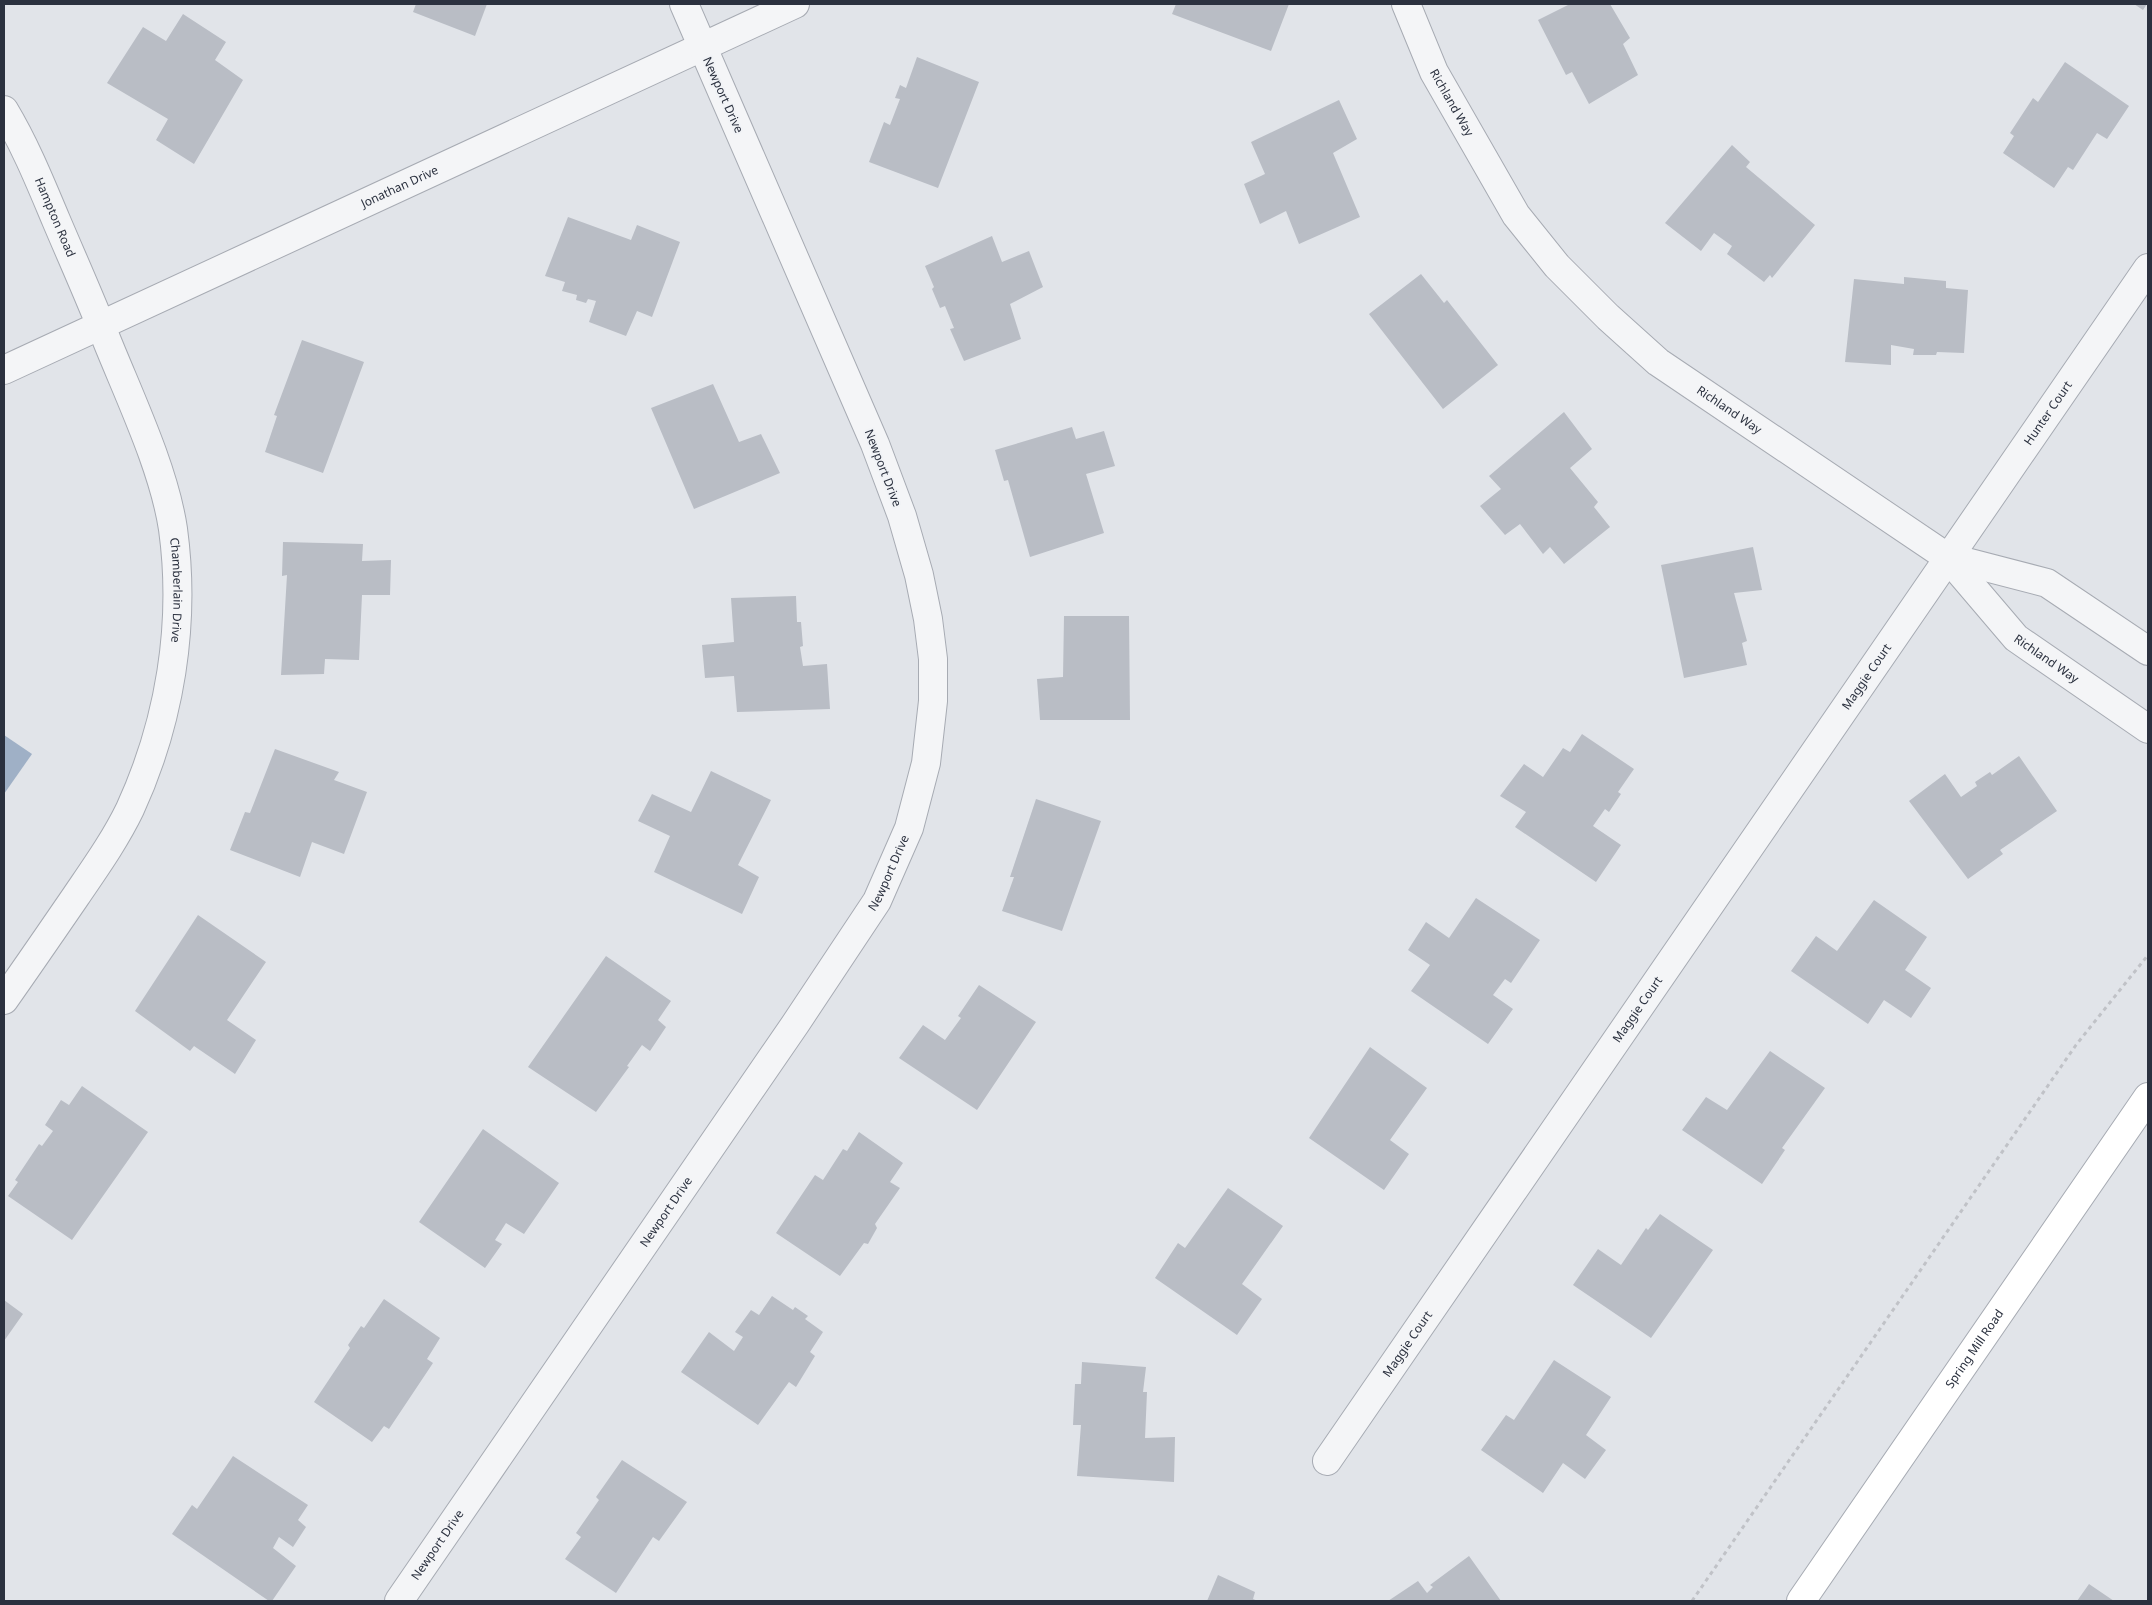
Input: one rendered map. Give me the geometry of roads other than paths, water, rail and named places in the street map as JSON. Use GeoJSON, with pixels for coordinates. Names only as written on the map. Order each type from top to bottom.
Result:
{"type":"FeatureCollection","features":[{"type":"Feature","properties":{"kind":"street","name":"Newport Drive"},"geometry":{"type":"LineString","coordinates":[[399,1601],[796,1023],[877,901],[909,828],[926,763],[933,701],[933,660],[928,620],[919,575],[902,516],[875,444],[684,4]]}},
{"type":"Feature","properties":{"kind":"street","name":"Jonathan Drive"},"geometry":{"type":"LineString","coordinates":[[4,370],[795,4]]}},
{"type":"Feature","properties":{"kind":"street","name":"Richland Way"},"geometry":{"type":"LineString","coordinates":[[1406,4],[1434,72],[1511,207],[1557,266],[1608,317],[1658,362],[1947,558],[2016,638],[2148,729]]}},
{"type":"Feature","properties":{"kind":"street","name":"Hampton Road"},"geometry":{"type":"LineString","coordinates":[[4,110],[21,139],[101,326]]}},
{"type":"Feature","properties":{"kind":"street","name":"Hunter Court"},"geometry":{"type":"LineString","coordinates":[[1947,558],[2148,268]]}},
{"type":"Feature","properties":{"kind":"street","name":"Chamberlain Drive"},"geometry":{"type":"LineString","coordinates":[[4,1000],[103,856],[129,811],[149,762],[163,717],[172,672],[177,621],[177,571],[172,528],[161,482],[101,326]]}},
{"type":"Feature","properties":{"kind":"street"},"geometry":{"type":"LineString","coordinates":[[1947,558],[2047,583],[2148,651]]}},
{"type":"Feature","properties":{"kind":"street","name":"Maggie Court"},"geometry":{"type":"LineString","coordinates":[[1327,1461],[1947,558]]}},
{"type":"Feature","properties":{"kind":"street","name":"Spring Mill Road"},"geometry":{"type":"LineString","coordinates":[[1801,1601],[2148,1097]]}},
{"type":"Feature","properties":{"kind":"water"},"geometry":{"type":"Polygon","coordinates":[[[4,735],[32,754],[4,794],[4,735]]]}}]}
